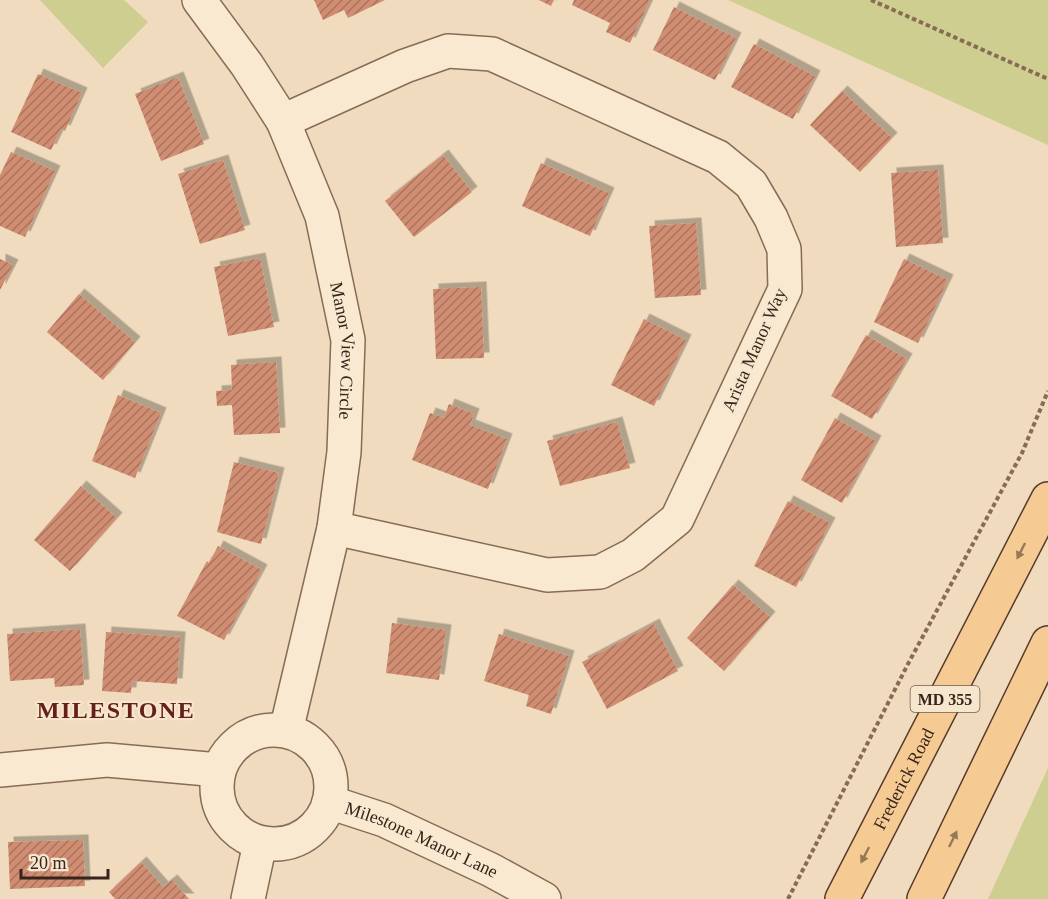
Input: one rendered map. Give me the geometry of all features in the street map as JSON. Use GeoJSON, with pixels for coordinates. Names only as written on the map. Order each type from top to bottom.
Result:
{"type":"FeatureCollection","features":[{"type":"Feature","properties":{"kind":"main road","name":"Frederick Road"},"geometry":{"type":"LineString","coordinates":[[842,899],[1048,499]]}},
{"type":"Feature","properties":{"kind":"main road"},"geometry":{"type":"LineString","coordinates":[[924,899],[1048,643]]}},
{"type":"Feature","properties":{"kind":"street","name":"Manor View Circle"},"geometry":{"type":"LineString","coordinates":[[199,0],[247,64],[283,121],[322,216],[348,340],[344,452],[334,528],[286,731]]}},
{"type":"Feature","properties":{"kind":"street","name":"Arista Manor Way"},"geometry":{"type":"LineString","coordinates":[[283,121],[405,66],[448,51],[492,54],[718,157],[751,184],[771,218],[784,249],[785,289],[677,519],[633,555],[600,572],[548,575],[334,528]]}},
{"type":"Feature","properties":{"kind":"street"},"geometry":{"type":"LineString","coordinates":[[269,730],[286,731],[303,738],[317,750],[327,766],[331,784],[329,802],[324,816],[304,837],[275,845],[260,843],[246,837],[233,827],[224,815],[218,801],[219,770],[227,755],[238,742],[252,734],[269,730]]}},
{"type":"Feature","properties":{"kind":"street"},"geometry":{"type":"LineString","coordinates":[[0,770],[107,760],[219,770]]}},
{"type":"Feature","properties":{"kind":"street","name":"Milestone Manor Lane"},"geometry":{"type":"LineString","coordinates":[[329,802],[384,820],[491,870],[544,899]]}},
{"type":"Feature","properties":{"kind":"street"},"geometry":{"type":"LineString","coordinates":[[248,899],[260,843]]}},
{"type":"Feature","properties":{"kind":"path"},"geometry":{"type":"LineString","coordinates":[[871,0],[1048,79]]}},
{"type":"Feature","properties":{"kind":"path"},"geometry":{"type":"LineString","coordinates":[[788,899],[909,662],[1022,453],[1048,391]]}},
{"type":"Feature","properties":{"kind":"green space"},"geometry":{"type":"Polygon","coordinates":[[[40,0],[124,0],[148,22],[103,68],[40,0]]]}},
{"type":"Feature","properties":{"kind":"green space"},"geometry":{"type":"Polygon","coordinates":[[[728,0],[1048,0],[1048,145],[728,0]]]}},
{"type":"Feature","properties":{"kind":"green space"},"geometry":{"type":"Polygon","coordinates":[[[1048,768],[1048,899],[988,899],[1048,768]]]}},
{"type":"Feature","properties":{"kind":"building"},"geometry":{"type":"Polygon","coordinates":[[[314,0],[385,0],[348,18],[344,10],[323,20],[314,0]]]}},
{"type":"Feature","properties":{"kind":"building"},"geometry":{"type":"Polygon","coordinates":[[[539,0],[554,0],[551,6],[539,0]]]}},
{"type":"Feature","properties":{"kind":"building"},"geometry":{"type":"Polygon","coordinates":[[[574,0],[650,0],[630,43],[606,32],[610,23],[572,5],[574,0]]]}},
{"type":"Feature","properties":{"kind":"building"},"geometry":{"type":"Polygon","coordinates":[[[674,7],[736,38],[715,80],[653,50],[674,7]]]}},
{"type":"Feature","properties":{"kind":"building"},"geometry":{"type":"Polygon","coordinates":[[[754,44],[815,76],[793,119],[731,87],[754,44]]]}},
{"type":"Feature","properties":{"kind":"building"},"geometry":{"type":"Polygon","coordinates":[[[38,74],[82,93],[65,131],[61,129],[51,150],[11,132],[38,74]]]}},
{"type":"Feature","properties":{"kind":"building"},"geometry":{"type":"Polygon","coordinates":[[[178,77],[204,144],[161,161],[135,94],[178,77]]]}},
{"type":"Feature","properties":{"kind":"building"},"geometry":{"type":"Polygon","coordinates":[[[842,91],[892,138],[860,172],[810,125],[842,91]]]}},
{"type":"Feature","properties":{"kind":"building"},"geometry":{"type":"Polygon","coordinates":[[[11,152],[55,171],[25,237],[0,226],[0,175],[11,152]]]}},
{"type":"Feature","properties":{"kind":"building"},"geometry":{"type":"Polygon","coordinates":[[[443,155],[472,192],[414,237],[385,201],[443,155]]]}},
{"type":"Feature","properties":{"kind":"building"},"geometry":{"type":"Polygon","coordinates":[[[223,160],[245,230],[200,244],[178,174],[223,160]]]}},
{"type":"Feature","properties":{"kind":"building"},"geometry":{"type":"Polygon","coordinates":[[[541,163],[609,193],[590,236],[522,206],[541,163]]]}},
{"type":"Feature","properties":{"kind":"building"},"geometry":{"type":"Polygon","coordinates":[[[938,170],[943,243],[896,247],[891,173],[938,170]]]}},
{"type":"Feature","properties":{"kind":"building"},"geometry":{"type":"Polygon","coordinates":[[[696,223],[701,295],[655,298],[649,226],[696,223]]]}},
{"type":"Feature","properties":{"kind":"building"},"geometry":{"type":"Polygon","coordinates":[[[260,258],[274,327],[228,336],[214,267],[260,258]]]}},
{"type":"Feature","properties":{"kind":"building"},"geometry":{"type":"Polygon","coordinates":[[[0,259],[13,265],[0,290],[0,259]]]}},
{"type":"Feature","properties":{"kind":"building"},"geometry":{"type":"Polygon","coordinates":[[[904,259],[948,280],[918,343],[874,322],[904,259]]]}},
{"type":"Feature","properties":{"kind":"building"},"geometry":{"type":"Polygon","coordinates":[[[481,287],[484,358],[436,359],[433,289],[481,287]]]}},
{"type":"Feature","properties":{"kind":"building"},"geometry":{"type":"Polygon","coordinates":[[[79,294],[135,342],[103,380],[47,332],[79,294]]]}},
{"type":"Feature","properties":{"kind":"building"},"geometry":{"type":"Polygon","coordinates":[[[644,319],[686,340],[654,406],[611,385],[644,319]]]}},
{"type":"Feature","properties":{"kind":"building"},"geometry":{"type":"Polygon","coordinates":[[[866,335],[907,359],[872,419],[831,396],[866,335]]]}},
{"type":"Feature","properties":{"kind":"building"},"geometry":{"type":"Polygon","coordinates":[[[276,362],[280,433],[234,435],[232,405],[217,406],[216,391],[232,390],[231,365],[276,362]]]}},
{"type":"Feature","properties":{"kind":"building"},"geometry":{"type":"Polygon","coordinates":[[[118,395],[161,413],[135,478],[92,461],[118,395]]]}},
{"type":"Feature","properties":{"kind":"building"},"geometry":{"type":"Polygon","coordinates":[[[449,404],[474,414],[470,425],[507,439],[488,489],[412,460],[430,413],[444,418],[449,404]]]}},
{"type":"Feature","properties":{"kind":"building"},"geometry":{"type":"Polygon","coordinates":[[[835,418],[876,441],[842,503],[801,480],[835,418]]]}},
{"type":"Feature","properties":{"kind":"building"},"geometry":{"type":"Polygon","coordinates":[[[617,422],[630,468],[560,486],[547,441],[617,422]]]}},
{"type":"Feature","properties":{"kind":"building"},"geometry":{"type":"Polygon","coordinates":[[[234,462],[279,473],[261,544],[217,532],[234,462]]]}},
{"type":"Feature","properties":{"kind":"building"},"geometry":{"type":"Polygon","coordinates":[[[81,486],[117,518],[70,571],[34,540],[81,486]]]}},
{"type":"Feature","properties":{"kind":"building"},"geometry":{"type":"Polygon","coordinates":[[[788,501],[830,523],[796,587],[754,566],[788,501]]]}},
{"type":"Feature","properties":{"kind":"building"},"geometry":{"type":"Polygon","coordinates":[[[218,546],[262,570],[224,640],[177,616],[207,561],[209,563],[218,546]]]}},
{"type":"Feature","properties":{"kind":"building"},"geometry":{"type":"Polygon","coordinates":[[[733,585],[770,617],[724,671],[687,638],[733,585]]]}},
{"type":"Feature","properties":{"kind":"building"},"geometry":{"type":"Polygon","coordinates":[[[392,623],[446,630],[439,680],[386,673],[392,623]]]}},
{"type":"Feature","properties":{"kind":"building"},"geometry":{"type":"Polygon","coordinates":[[[654,624],[678,671],[607,709],[582,662],[654,624]]]}},
{"type":"Feature","properties":{"kind":"building"},"geometry":{"type":"Polygon","coordinates":[[[80,629],[84,685],[55,687],[54,678],[10,681],[7,634],[80,629]]]}},
{"type":"Feature","properties":{"kind":"building"},"geometry":{"type":"Polygon","coordinates":[[[106,632],[180,637],[177,684],[132,681],[131,693],[102,691],[106,632]]]}},
{"type":"Feature","properties":{"kind":"building"},"geometry":{"type":"Polygon","coordinates":[[[499,634],[569,656],[551,714],[526,706],[529,695],[484,681],[499,634]]]}},
{"type":"Feature","properties":{"kind":"building"},"geometry":{"type":"Polygon","coordinates":[[[83,840],[85,886],[10,889],[8,842],[83,840]]]}},
{"type":"Feature","properties":{"kind":"building"},"geometry":{"type":"Polygon","coordinates":[[[141,862],[163,887],[172,880],[189,899],[115,899],[109,892],[141,862]]]}},
{"type":"Feature","properties":{"kind":"district","name":"MILESTONE"},"geometry":{"type":"Point","coordinates":[116,710]}}]}
